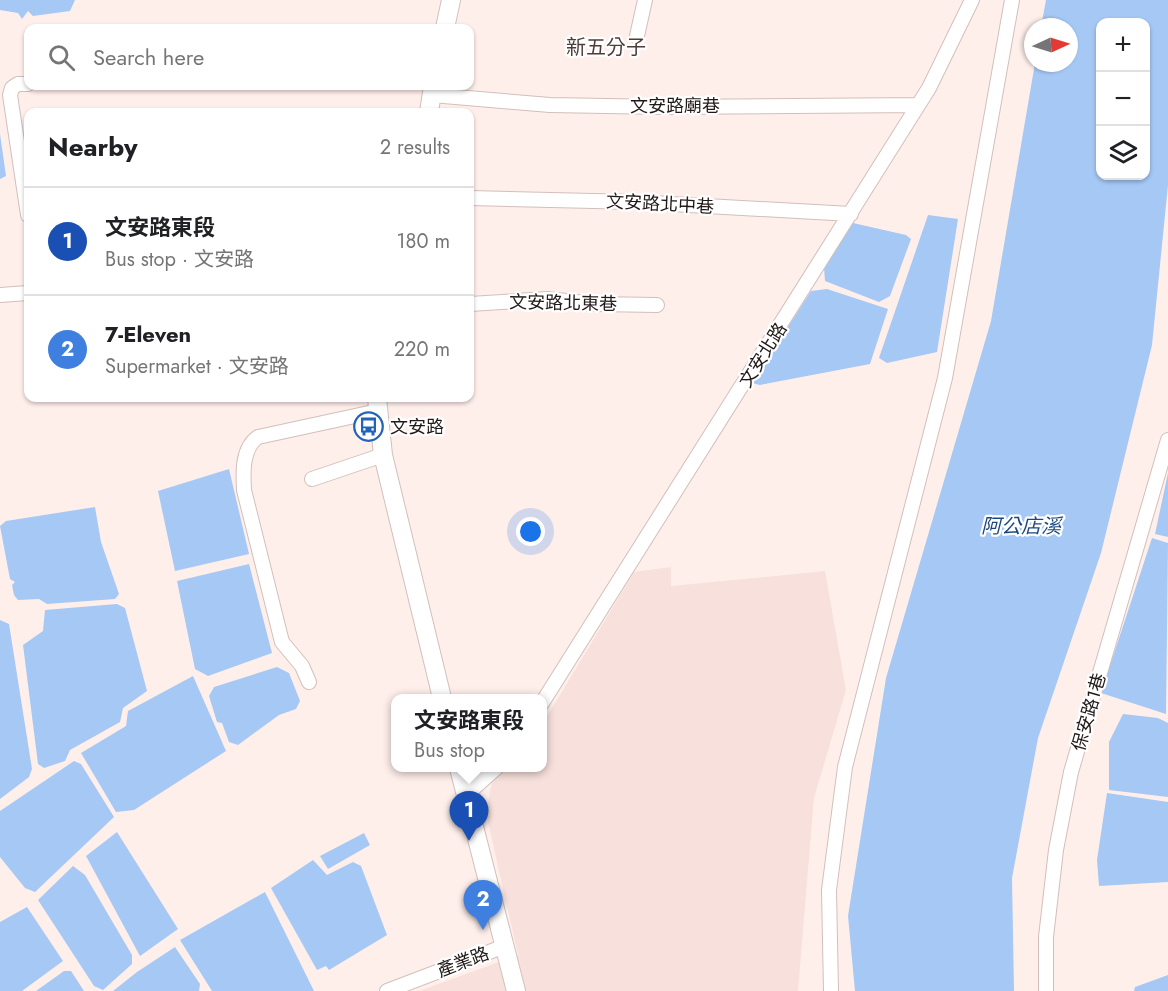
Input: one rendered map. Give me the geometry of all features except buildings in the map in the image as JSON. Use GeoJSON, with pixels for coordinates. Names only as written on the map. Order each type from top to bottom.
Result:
{"type":"FeatureCollection","features":[{"type":"Feature","properties":{"kind":"street"},"geometry":{"type":"LineString","coordinates":[[446,24],[452,0]]}},
{"type":"Feature","properties":{"kind":"street"},"geometry":{"type":"LineString","coordinates":[[637,36],[645,0]]}},
{"type":"Feature","properties":{"kind":"street","name":"文安北路"},"geometry":{"type":"LineString","coordinates":[[547,697],[918,105],[972,0]]}},
{"type":"Feature","properties":{"kind":"street"},"geometry":{"type":"LineString","coordinates":[[831,991],[829,890],[845,767],[945,378],[1012,0]]}},
{"type":"Feature","properties":{"kind":"street"},"geometry":{"type":"LineString","coordinates":[[24,85],[12,88],[10,95],[24,188]]}},
{"type":"Feature","properties":{"kind":"street","name":"文安路廟巷"},"geometry":{"type":"LineString","coordinates":[[431,98],[550,105],[918,105]]}},
{"type":"Feature","properties":{"kind":"street","name":"文安路北中巷"},"geometry":{"type":"LineString","coordinates":[[474,198],[636,202],[851,214]]}},
{"type":"Feature","properties":{"kind":"street"},"geometry":{"type":"LineString","coordinates":[[0,295],[24,293]]}},
{"type":"Feature","properties":{"kind":"street","name":"文安路北東巷"},"geometry":{"type":"LineString","coordinates":[[474,304],[547,299],[657,305]]}},
{"type":"Feature","properties":{"kind":"street"},"geometry":{"type":"LineString","coordinates":[[309,682],[302,666],[282,642],[244,490],[243,471],[248,446],[258,437],[377,404],[384,455],[441,694]]}},
{"type":"Feature","properties":{"kind":"street","name":"保安路1巷"},"geometry":{"type":"LineString","coordinates":[[1046,991],[1049,915],[1056,850],[1071,772],[1168,440]]}},
{"type":"Feature","properties":{"kind":"street"},"geometry":{"type":"LineString","coordinates":[[312,479],[384,455]]}},
{"type":"Feature","properties":{"kind":"street"},"geometry":{"type":"LineString","coordinates":[[460,772],[516,991]]}},
{"type":"Feature","properties":{"kind":"street"},"geometry":{"type":"LineString","coordinates":[[466,795],[492,772]]}},
{"type":"Feature","properties":{"kind":"street","name":"產業路"},"geometry":{"type":"LineString","coordinates":[[387,991],[504,946]]}},
{"type":"Feature","properties":{"kind":"shaded area"},"geometry":{"type":"Polygon","coordinates":[[[671,567],[671,586],[825,571],[846,690],[814,798],[798,991],[419,991],[518,955],[486,813],[493,777],[497,772],[547,772],[547,716],[634,572],[671,567]]]}},
{"type":"Feature","properties":{"kind":"water"},"geometry":{"type":"Polygon","coordinates":[[[0,0],[75,0],[70,11],[33,16],[28,11],[22,19],[18,13],[0,10],[0,0]]]}},
{"type":"Feature","properties":{"kind":"water","name":"阿公店溪"},"geometry":{"type":"Polygon","coordinates":[[[1046,0],[1168,0],[1168,185],[1152,345],[1101,553],[1038,738],[1012,878],[1014,991],[855,991],[848,916],[886,678],[991,321],[1033,72],[1078,72],[1078,18],[1043,18],[1046,0]]]}},
{"type":"Feature","properties":{"kind":"water"},"geometry":{"type":"Polygon","coordinates":[[[0,134],[6,176],[0,179],[0,134]]]}},
{"type":"Feature","properties":{"kind":"water"},"geometry":{"type":"Polygon","coordinates":[[[928,215],[958,219],[937,352],[887,363],[879,358],[928,215]]]}},
{"type":"Feature","properties":{"kind":"water"},"geometry":{"type":"Polygon","coordinates":[[[853,223],[906,235],[911,239],[890,296],[879,302],[825,281],[824,267],[853,223]]]}},
{"type":"Feature","properties":{"kind":"water"},"geometry":{"type":"Polygon","coordinates":[[[827,289],[888,309],[870,364],[760,385],[752,383],[811,291],[827,289]]]}},
{"type":"Feature","properties":{"kind":"water"},"geometry":{"type":"Polygon","coordinates":[[[229,469],[249,554],[175,571],[158,491],[229,469]]]}},
{"type":"Feature","properties":{"kind":"water"},"geometry":{"type":"Polygon","coordinates":[[[1168,473],[1168,537],[1155,534],[1168,473]]]}},
{"type":"Feature","properties":{"kind":"water"},"geometry":{"type":"Polygon","coordinates":[[[95,507],[101,542],[119,594],[115,599],[47,604],[39,599],[18,600],[14,595],[12,585],[15,582],[10,579],[0,526],[6,521],[95,507]]]}},
{"type":"Feature","properties":{"kind":"water"},"geometry":{"type":"Polygon","coordinates":[[[1152,538],[1168,543],[1166,714],[1101,693],[1152,538]]]}},
{"type":"Feature","properties":{"kind":"water"},"geometry":{"type":"Polygon","coordinates":[[[249,564],[272,653],[208,676],[195,669],[177,581],[249,564]]]}},
{"type":"Feature","properties":{"kind":"water"},"geometry":{"type":"Polygon","coordinates":[[[117,604],[125,608],[147,691],[123,708],[120,722],[70,750],[65,761],[44,768],[38,764],[23,645],[43,631],[45,610],[117,604]]]}},
{"type":"Feature","properties":{"kind":"water"},"geometry":{"type":"Polygon","coordinates":[[[0,620],[9,624],[32,769],[29,777],[0,799],[0,620]]]}},
{"type":"Feature","properties":{"kind":"water"},"geometry":{"type":"Polygon","coordinates":[[[277,667],[289,673],[300,701],[296,709],[279,715],[238,745],[229,742],[222,723],[217,722],[209,696],[214,687],[277,667]]]}},
{"type":"Feature","properties":{"kind":"water"},"geometry":{"type":"Polygon","coordinates":[[[193,676],[226,751],[134,810],[116,812],[81,753],[126,726],[128,711],[193,676]]]}},
{"type":"Feature","properties":{"kind":"water"},"geometry":{"type":"Polygon","coordinates":[[[1123,714],[1158,718],[1168,723],[1168,797],[1109,790],[1109,742],[1123,714]]]}},
{"type":"Feature","properties":{"kind":"water"},"geometry":{"type":"Polygon","coordinates":[[[74,761],[81,764],[114,817],[35,892],[25,888],[0,857],[0,811],[74,761]]]}},
{"type":"Feature","properties":{"kind":"water"},"geometry":{"type":"Polygon","coordinates":[[[1107,793],[1168,802],[1168,882],[1099,886],[1097,860],[1107,793]]]}},
{"type":"Feature","properties":{"kind":"water"},"geometry":{"type":"Polygon","coordinates":[[[117,832],[178,929],[140,956],[86,856],[117,832]]]}},
{"type":"Feature","properties":{"kind":"water"},"geometry":{"type":"Polygon","coordinates":[[[364,833],[370,845],[328,869],[320,856],[364,833]]]}},
{"type":"Feature","properties":{"kind":"water"},"geometry":{"type":"Polygon","coordinates":[[[313,860],[327,875],[353,862],[361,866],[387,935],[329,970],[326,966],[317,970],[271,888],[313,860]]]}},
{"type":"Feature","properties":{"kind":"water"},"geometry":{"type":"Polygon","coordinates":[[[73,866],[85,875],[132,955],[132,964],[103,990],[94,986],[38,900],[73,866]]]}},
{"type":"Feature","properties":{"kind":"water"},"geometry":{"type":"Polygon","coordinates":[[[265,892],[314,991],[212,991],[180,940],[265,892]]]}},
{"type":"Feature","properties":{"kind":"water"},"geometry":{"type":"Polygon","coordinates":[[[27,907],[63,961],[22,991],[0,991],[0,922],[27,907]]]}},
{"type":"Feature","properties":{"kind":"water"},"geometry":{"type":"Polygon","coordinates":[[[175,947],[200,984],[199,991],[113,991],[137,972],[175,947]]]}},
{"type":"Feature","properties":{"kind":"water"},"geometry":{"type":"Polygon","coordinates":[[[64,971],[71,971],[84,991],[36,991],[64,971]]]}},
{"type":"Feature","properties":{"kind":"water"},"geometry":{"type":"Polygon","coordinates":[[[1168,975],[1168,991],[1134,991],[1135,987],[1168,975]]]}},
{"type":"Feature","properties":{"kind":"place","name":"文安路"},"geometry":{"type":"Point","coordinates":[369,427]}},
{"type":"Feature","properties":{"kind":"place","name":"文安路東段"},"geometry":{"type":"Point","coordinates":[469,841]}},
{"type":"Feature","properties":{"kind":"place","name":"7-Eleven"},"geometry":{"type":"Point","coordinates":[483,930]}},
{"type":"Feature","properties":{"kind":"district","name":"新五分子"},"geometry":{"type":"Point","coordinates":[606,47]}}]}
